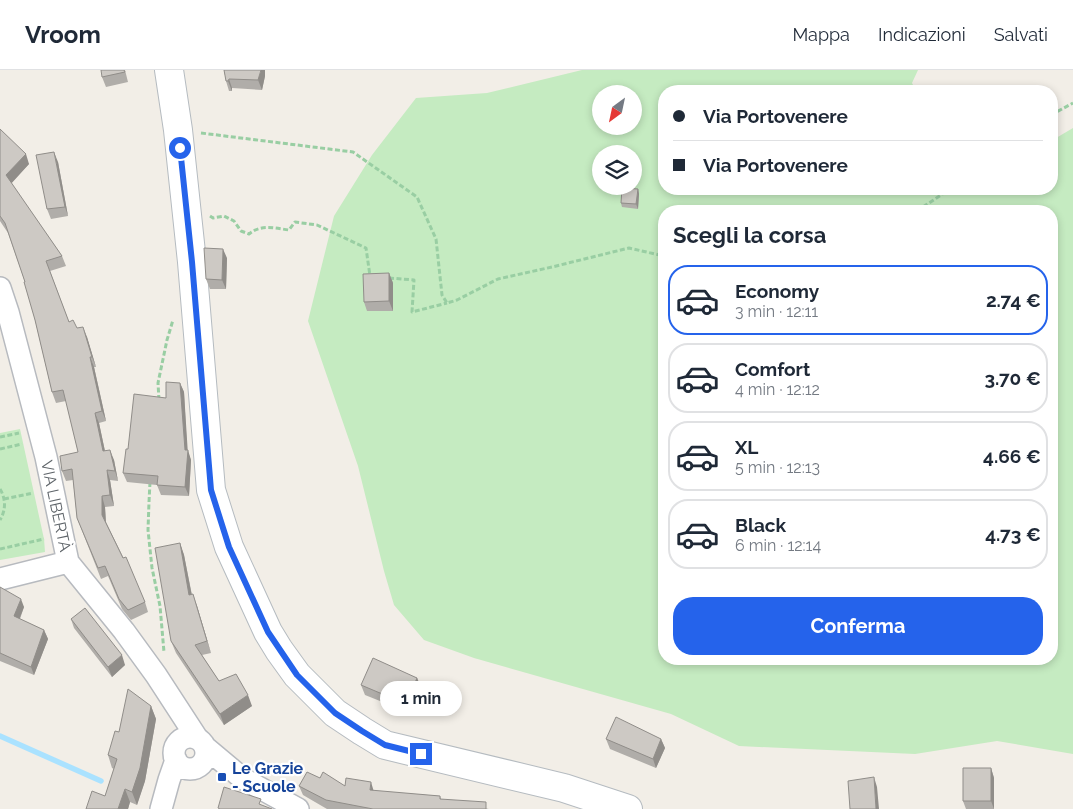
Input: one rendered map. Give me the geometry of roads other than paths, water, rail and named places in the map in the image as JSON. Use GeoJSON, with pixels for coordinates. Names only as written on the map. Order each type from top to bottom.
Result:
{"type":"FeatureCollection","features":[{"type":"Feature","properties":{"kind":"main road"},"geometry":{"type":"LineString","coordinates":[[169,70],[186,202],[211,490],[229,547],[268,632],[297,675],[335,713],[385,745],[564,788],[628,809]]}},
{"type":"Feature","properties":{"kind":"street","name":"VIA LIBERTÀ"},"geometry":{"type":"LineString","coordinates":[[0,288],[46,457],[68,562],[124,631],[170,697],[191,753]]}},
{"type":"Feature","properties":{"kind":"street"},"geometry":{"type":"LineString","coordinates":[[0,579],[68,562]]}},
{"type":"Feature","properties":{"kind":"street"},"geometry":{"type":"LineString","coordinates":[[161,809],[169,780],[191,753],[298,809]]}},
{"type":"Feature","properties":{"kind":"waterway"},"geometry":{"type":"LineString","coordinates":[[0,736],[101,781]]}},
{"type":"Feature","properties":{"kind":"place","name":"Le Grazie - Scuole"},"geometry":{"type":"Point","coordinates":[222,777]}}]}
